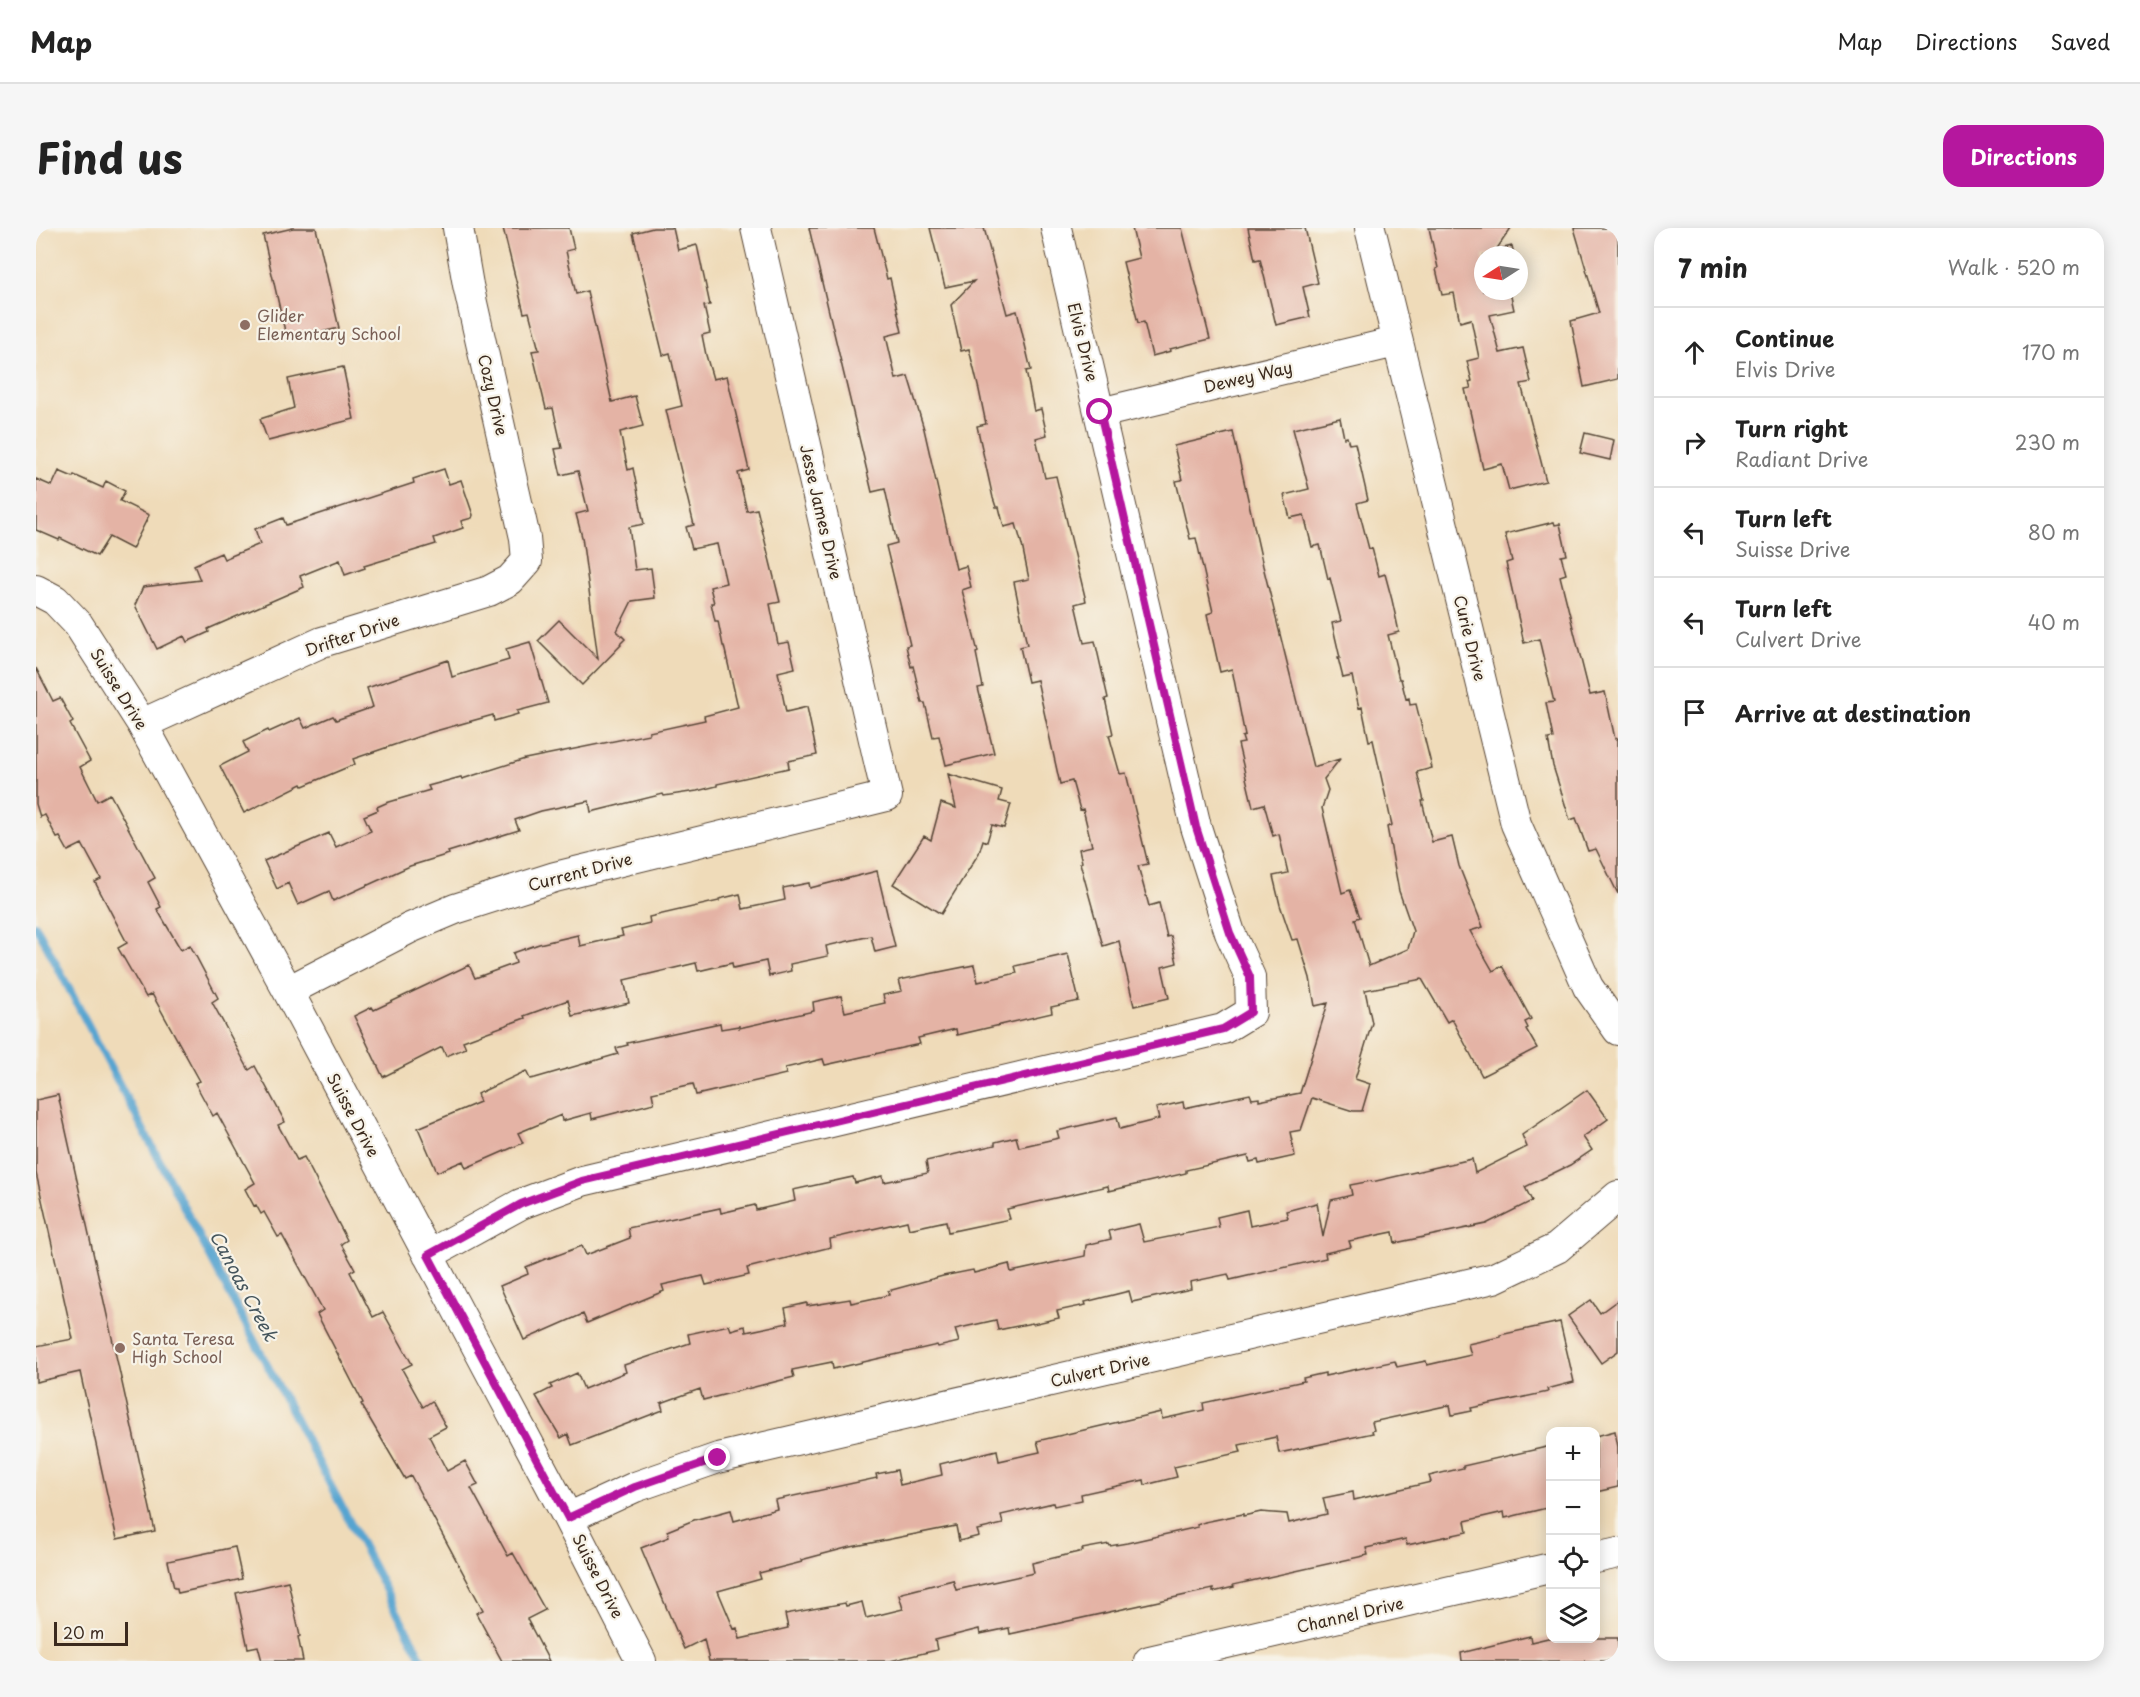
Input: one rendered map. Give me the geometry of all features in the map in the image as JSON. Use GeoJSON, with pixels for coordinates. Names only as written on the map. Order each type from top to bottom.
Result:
{"type":"FeatureCollection","features":[{"type":"Feature","properties":{"kind":"street","name":"Cozy Drive"},"geometry":{"type":"LineString","coordinates":[[458,228],[466,278],[525,538],[527,561]]}},
{"type":"Feature","properties":{"kind":"street","name":"Jesse James Drive"},"geometry":{"type":"LineString","coordinates":[[756,228],[887,796]]}},
{"type":"Feature","properties":{"kind":"street","name":"Elvis Drive"},"geometry":{"type":"LineString","coordinates":[[428,1255],[521,1204],[582,1181],[1223,1029],[1251,1012],[1250,977],[1230,933],[1196,827],[1056,228]]}},
{"type":"Feature","properties":{"kind":"street","name":"Curie Drive"},"geometry":{"type":"LineString","coordinates":[[1370,228],[1396,342],[1516,824],[1587,987],[1618,1030]]}},
{"type":"Feature","properties":{"kind":"street","name":"Dewey Way"},"geometry":{"type":"LineString","coordinates":[[1100,412],[1396,342]]}},
{"type":"Feature","properties":{"kind":"street","name":"Drifter Drive"},"geometry":{"type":"LineString","coordinates":[[142,724],[322,642],[489,591],[510,580],[527,561]]}},
{"type":"Feature","properties":{"kind":"street","name":"Suisse Drive"},"geometry":{"type":"LineString","coordinates":[[36,590],[55,600],[78,624],[142,724],[288,991],[568,1518],[641,1661]]}},
{"type":"Feature","properties":{"kind":"street","name":"Current Drive"},"geometry":{"type":"LineString","coordinates":[[288,991],[410,928],[455,909],[555,877],[887,796]]}},
{"type":"Feature","properties":{"kind":"street","name":"Culvert Drive"},"geometry":{"type":"LineString","coordinates":[[568,1518],[635,1487],[718,1458],[1494,1278],[1557,1248],[1618,1196]]}},
{"type":"Feature","properties":{"kind":"street"},"geometry":{"type":"LineString","coordinates":[[1600,1557],[1618,1552]]}},
{"type":"Feature","properties":{"kind":"street","name":"Channel Drive"},"geometry":{"type":"LineString","coordinates":[[1149,1661],[1546,1569]]}},
{"type":"Feature","properties":{"kind":"building"},"geometry":{"type":"Polygon","coordinates":[[[293,228],[316,228],[339,328],[287,340],[263,235],[293,228]]]}},
{"type":"Feature","properties":{"kind":"building"},"geometry":{"type":"Polygon","coordinates":[[[503,228],[569,228],[574,249],[566,251],[576,294],[587,291],[612,402],[635,396],[643,426],[620,432],[628,470],[633,468],[644,524],[629,527],[635,570],[651,568],[655,598],[632,601],[617,631],[625,639],[582,685],[538,641],[559,620],[598,659],[582,537],[576,514],[588,511],[578,471],[561,475],[555,449],[562,448],[553,408],[546,409],[532,351],[539,350],[529,312],[524,313],[503,228]]]}},
{"type":"Feature","properties":{"kind":"building"},"geometry":{"type":"Polygon","coordinates":[[[653,228],[673,228],[678,250],[697,245],[710,305],[704,306],[710,333],[702,335],[706,355],[713,379],[727,376],[749,470],[738,473],[747,511],[757,509],[780,602],[770,604],[778,644],[789,642],[795,668],[778,672],[786,712],[807,707],[817,755],[788,761],[789,768],[717,784],[717,786],[697,791],[664,796],[663,794],[591,812],[589,801],[541,811],[515,820],[519,830],[410,866],[333,901],[329,891],[298,905],[288,883],[277,889],[264,861],[329,833],[336,847],[371,831],[364,816],[378,810],[377,807],[430,790],[428,786],[461,777],[462,779],[525,759],[649,734],[649,732],[705,720],[704,716],[738,707],[718,621],[715,621],[711,603],[714,603],[710,587],[726,583],[717,544],[692,549],[686,527],[694,525],[666,410],[682,406],[670,353],[663,355],[633,233],[653,228]]]}},
{"type":"Feature","properties":{"kind":"building"},"geometry":{"type":"Polygon","coordinates":[[[809,228],[874,228],[887,279],[890,278],[902,332],[886,336],[896,379],[908,376],[924,429],[956,569],[966,566],[971,587],[962,590],[978,652],[976,653],[983,687],[978,688],[994,753],[946,765],[939,736],[933,737],[925,703],[922,703],[913,666],[911,667],[906,646],[910,645],[886,546],[897,543],[885,489],[872,492],[809,228]]]}},
{"type":"Feature","properties":{"kind":"building"},"geometry":{"type":"Polygon","coordinates":[[[930,228],[984,228],[1007,314],[1017,311],[1031,370],[1026,371],[1034,411],[1041,409],[1047,435],[1036,438],[1045,478],[1056,476],[1086,601],[1075,604],[1084,643],[1095,641],[1108,698],[1105,699],[1113,734],[1109,735],[1120,774],[1126,773],[1148,864],[1138,866],[1149,906],[1159,903],[1167,937],[1171,936],[1177,963],[1162,967],[1169,998],[1134,1006],[1119,941],[1103,946],[1080,863],[1082,862],[1079,849],[1092,846],[1083,809],[1080,810],[1072,781],[1060,784],[1037,680],[1028,682],[1020,647],[1027,645],[1014,582],[1029,579],[1022,545],[1016,524],[1004,527],[999,507],[996,507],[993,498],[977,426],[986,424],[979,390],[969,349],[961,351],[951,305],[974,281],[945,287],[930,228]]]}},
{"type":"Feature","properties":{"kind":"building"},"geometry":{"type":"Polygon","coordinates":[[[1132,228],[1182,228],[1210,339],[1152,356],[1144,322],[1138,323],[1123,262],[1139,258],[1132,228]]]}},
{"type":"Feature","properties":{"kind":"building"},"geometry":{"type":"Polygon","coordinates":[[[1248,228],[1305,228],[1318,283],[1303,287],[1310,317],[1276,325],[1260,259],[1255,260],[1248,228]]]}},
{"type":"Feature","properties":{"kind":"building"},"geometry":{"type":"Polygon","coordinates":[[[1429,228],[1511,228],[1499,246],[1474,246],[1474,300],[1512,300],[1514,310],[1490,315],[1500,353],[1523,348],[1531,382],[1521,384],[1546,481],[1509,490],[1502,464],[1483,469],[1465,389],[1471,388],[1469,382],[1472,381],[1467,361],[1479,358],[1471,319],[1460,322],[1454,293],[1442,295],[1436,269],[1438,268],[1429,228]]]}},
{"type":"Feature","properties":{"kind":"building"},"geometry":{"type":"Polygon","coordinates":[[[1574,228],[1618,228],[1618,379],[1584,387],[1571,321],[1599,313],[1574,228]]]}},
{"type":"Feature","properties":{"kind":"building"},"geometry":{"type":"Polygon","coordinates":[[[343,367],[354,419],[268,441],[260,419],[294,408],[288,379],[343,367]]]}},
{"type":"Feature","properties":{"kind":"building"},"geometry":{"type":"Polygon","coordinates":[[[1340,418],[1344,438],[1347,437],[1349,444],[1355,443],[1368,500],[1357,503],[1369,549],[1372,548],[1379,576],[1385,574],[1392,600],[1399,632],[1388,635],[1399,679],[1401,679],[1406,699],[1409,698],[1410,705],[1416,704],[1432,768],[1417,772],[1432,842],[1452,837],[1459,866],[1483,927],[1470,931],[1493,971],[1502,966],[1531,1019],[1525,1022],[1528,1028],[1526,1029],[1537,1048],[1482,1076],[1452,1019],[1447,1022],[1422,979],[1365,990],[1372,1023],[1355,1079],[1370,1084],[1362,1111],[1353,1111],[1312,1098],[1301,1130],[1290,1132],[1295,1156],[1259,1164],[1258,1160],[1250,1162],[1248,1156],[1109,1191],[1108,1186],[1007,1209],[1010,1219],[948,1232],[946,1221],[909,1229],[907,1221],[830,1239],[831,1247],[747,1268],[749,1275],[706,1285],[703,1276],[662,1285],[664,1291],[587,1323],[583,1314],[524,1340],[500,1286],[528,1274],[526,1267],[550,1257],[582,1246],[586,1255],[630,1238],[628,1228],[720,1208],[721,1213],[755,1205],[756,1210],[795,1201],[793,1190],[853,1177],[855,1183],[883,1176],[884,1182],[928,1173],[926,1161],[995,1145],[995,1142],[1016,1137],[1019,1147],[1059,1138],[1057,1131],[1117,1117],[1120,1129],[1159,1119],[1156,1108],[1183,1102],[1184,1108],[1250,1094],[1252,1099],[1259,1098],[1259,1101],[1300,1093],[1328,1003],[1315,1006],[1310,978],[1298,939],[1292,940],[1280,905],[1273,876],[1288,873],[1279,834],[1273,836],[1264,804],[1253,807],[1238,744],[1244,743],[1242,737],[1245,736],[1232,669],[1220,672],[1207,614],[1213,612],[1196,538],[1190,539],[1176,481],[1182,480],[1174,446],[1233,432],[1263,566],[1313,767],[1340,759],[1324,779],[1328,790],[1322,808],[1342,893],[1350,890],[1360,917],[1355,919],[1369,966],[1408,949],[1413,931],[1399,891],[1387,827],[1392,825],[1373,740],[1369,741],[1362,707],[1359,708],[1352,676],[1343,678],[1338,658],[1340,658],[1332,623],[1341,621],[1330,578],[1328,579],[1320,545],[1312,547],[1304,515],[1290,518],[1284,495],[1309,489],[1293,429],[1340,418]]]}},
{"type":"Feature","properties":{"kind":"building"},"geometry":{"type":"Polygon","coordinates":[[[1585,433],[1614,440],[1610,460],[1580,453],[1585,433]]]}},
{"type":"Feature","properties":{"kind":"building"},"geometry":{"type":"Polygon","coordinates":[[[444,469],[449,484],[461,480],[473,515],[472,518],[461,521],[463,528],[434,538],[436,544],[364,566],[365,568],[345,575],[340,560],[300,576],[304,587],[208,629],[209,632],[187,642],[184,636],[157,649],[135,605],[143,587],[200,580],[194,565],[221,553],[224,559],[260,544],[255,529],[283,518],[286,525],[414,483],[413,479],[444,469]]]}},
{"type":"Feature","properties":{"kind":"building"},"geometry":{"type":"Polygon","coordinates":[[[59,471],[103,488],[106,481],[125,491],[120,501],[149,515],[132,549],[109,537],[97,556],[60,538],[59,540],[36,530],[36,479],[52,486],[59,471]]]}},
{"type":"Feature","properties":{"kind":"building"},"geometry":{"type":"Polygon","coordinates":[[[1554,522],[1555,525],[1560,524],[1567,555],[1561,556],[1566,574],[1560,576],[1590,695],[1605,692],[1615,739],[1618,738],[1618,894],[1596,849],[1588,851],[1576,818],[1570,820],[1553,766],[1548,739],[1553,738],[1546,703],[1554,702],[1539,639],[1524,643],[1506,563],[1512,561],[1505,534],[1554,522]]]}},
{"type":"Feature","properties":{"kind":"building"},"geometry":{"type":"Polygon","coordinates":[[[530,642],[548,703],[517,711],[518,714],[494,721],[493,715],[432,732],[353,759],[355,764],[303,786],[302,784],[244,813],[220,766],[248,752],[243,742],[268,730],[269,732],[300,718],[305,728],[333,716],[336,720],[373,707],[367,688],[448,660],[452,677],[509,660],[506,649],[530,642]]]}},
{"type":"Feature","properties":{"kind":"building"},"geometry":{"type":"Polygon","coordinates":[[[36,668],[53,701],[60,698],[73,722],[70,724],[90,761],[80,767],[97,801],[110,794],[155,878],[148,882],[161,907],[157,909],[181,950],[190,945],[218,998],[212,1002],[249,1070],[255,1066],[285,1122],[278,1125],[297,1160],[304,1157],[347,1240],[341,1244],[355,1269],[350,1272],[373,1317],[383,1312],[412,1364],[402,1369],[423,1407],[432,1401],[446,1427],[429,1436],[447,1471],[465,1461],[478,1485],[471,1488],[508,1556],[513,1553],[545,1610],[527,1619],[549,1661],[502,1661],[476,1613],[483,1610],[411,1476],[405,1479],[361,1404],[363,1403],[317,1314],[323,1310],[282,1235],[278,1237],[264,1212],[261,1214],[256,1205],[254,1206],[245,1189],[255,1183],[217,1113],[213,1116],[195,1083],[200,1081],[152,994],[146,997],[118,948],[127,943],[95,882],[101,879],[82,844],[68,851],[60,837],[57,838],[45,815],[40,817],[36,804],[36,668]]]}},
{"type":"Feature","properties":{"kind":"building"},"geometry":{"type":"Polygon","coordinates":[[[948,774],[1002,790],[999,801],[1011,804],[1004,828],[992,825],[987,842],[983,840],[979,853],[941,914],[893,884],[924,836],[931,840],[941,803],[956,808],[948,774]]]}},
{"type":"Feature","properties":{"kind":"building"},"geometry":{"type":"Polygon","coordinates":[[[877,871],[895,947],[875,952],[871,936],[826,946],[828,956],[790,964],[791,971],[769,976],[766,961],[733,968],[732,963],[698,971],[696,963],[624,980],[629,1003],[572,1016],[568,1000],[463,1041],[466,1048],[446,1056],[442,1047],[383,1077],[354,1016],[372,1007],[374,1010],[469,965],[475,978],[516,963],[513,953],[539,944],[578,935],[580,946],[623,936],[621,930],[650,923],[649,917],[719,901],[719,899],[740,894],[743,909],[785,900],[783,888],[809,883],[810,888],[877,871]]]}},
{"type":"Feature","properties":{"kind":"building"},"geometry":{"type":"Polygon","coordinates":[[[1068,954],[1079,1001],[1051,1007],[1052,1013],[957,1035],[956,1029],[918,1038],[920,1044],[825,1065],[823,1059],[785,1068],[786,1074],[696,1095],[693,1084],[652,1093],[654,1103],[592,1119],[591,1113],[562,1121],[561,1115],[518,1133],[523,1143],[466,1168],[463,1161],[437,1172],[418,1128],[480,1102],[477,1094],[526,1071],[530,1079],[535,1078],[618,1054],[616,1048],[628,1045],[627,1043],[720,1023],[721,1029],[739,1026],[739,1028],[814,1011],[813,1002],[841,996],[845,1012],[885,1003],[883,995],[902,991],[899,980],[974,965],[978,982],[1017,973],[1015,966],[1068,954]]]}},
{"type":"Feature","properties":{"kind":"building"},"geometry":{"type":"Polygon","coordinates":[[[1587,1090],[1608,1119],[1583,1137],[1592,1150],[1570,1165],[1525,1187],[1532,1201],[1486,1224],[1395,1243],[1393,1232],[1349,1241],[1351,1247],[1325,1253],[1326,1258],[1230,1280],[1228,1274],[1190,1282],[1191,1289],[1132,1302],[1129,1291],[1085,1302],[1086,1305],[1057,1311],[1059,1318],[1033,1324],[998,1330],[996,1320],[955,1329],[959,1342],[938,1347],[937,1345],[833,1369],[832,1362],[792,1370],[794,1377],[703,1400],[700,1389],[661,1403],[663,1410],[572,1445],[568,1434],[561,1438],[536,1396],[552,1388],[550,1385],[577,1373],[584,1389],[626,1372],[624,1365],[690,1343],[688,1334],[729,1325],[731,1330],[745,1326],[746,1332],[788,1323],[785,1308],[807,1303],[807,1306],[850,1299],[851,1303],[889,1295],[888,1291],[943,1276],[973,1270],[974,1273],[1009,1264],[1011,1272],[1085,1256],[1086,1245],[1111,1239],[1109,1231],[1139,1224],[1144,1242],[1219,1227],[1217,1217],[1247,1210],[1250,1226],[1288,1218],[1286,1211],[1317,1203],[1323,1237],[1331,1200],[1352,1195],[1350,1185],[1472,1159],[1475,1173],[1527,1147],[1522,1135],[1587,1090]]]}},
{"type":"Feature","properties":{"kind":"building"},"geometry":{"type":"Polygon","coordinates":[[[58,1095],[155,1531],[117,1539],[80,1372],[36,1382],[36,1346],[73,1339],[36,1173],[36,1100],[58,1095]]]}},
{"type":"Feature","properties":{"kind":"building"},"geometry":{"type":"Polygon","coordinates":[[[1591,1300],[1600,1313],[1618,1300],[1618,1351],[1601,1363],[1568,1316],[1591,1300]]]}},
{"type":"Feature","properties":{"kind":"building"},"geometry":{"type":"Polygon","coordinates":[[[1560,1322],[1574,1382],[1547,1389],[1548,1392],[1471,1408],[1472,1411],[1452,1415],[1450,1405],[1372,1422],[1373,1433],[1279,1453],[1276,1437],[1239,1445],[1241,1452],[1174,1467],[1177,1477],[1145,1485],[1144,1480],[1081,1494],[1082,1500],[1054,1506],[1053,1503],[1001,1515],[1003,1524],[977,1530],[979,1536],[959,1541],[956,1526],[846,1548],[759,1573],[761,1579],[718,1591],[734,1629],[737,1628],[740,1639],[788,1628],[785,1614],[845,1603],[846,1606],[862,1602],[866,1618],[903,1609],[899,1595],[902,1593],[953,1580],[956,1590],[1034,1573],[1032,1563],[1083,1551],[1082,1549],[1127,1543],[1198,1527],[1197,1525],[1205,1522],[1243,1514],[1243,1516],[1261,1512],[1287,1514],[1289,1523],[1327,1514],[1323,1498],[1353,1492],[1354,1500],[1431,1482],[1429,1476],[1463,1468],[1463,1466],[1546,1447],[1546,1508],[1505,1518],[1504,1512],[1465,1521],[1467,1532],[1407,1545],[1406,1539],[1366,1548],[1368,1555],[1233,1585],[1234,1587],[1213,1592],[1213,1589],[1010,1634],[1009,1628],[980,1634],[979,1629],[935,1640],[937,1650],[890,1661],[709,1661],[704,1639],[684,1649],[641,1548],[669,1537],[667,1531],[694,1520],[731,1510],[734,1521],[777,1509],[775,1500],[877,1478],[876,1474],[897,1470],[900,1485],[942,1475],[940,1464],[997,1450],[999,1461],[1040,1452],[1037,1441],[1161,1412],[1162,1419],[1204,1410],[1203,1403],[1304,1381],[1303,1378],[1325,1373],[1325,1376],[1395,1361],[1397,1367],[1426,1361],[1427,1365],[1471,1355],[1468,1344],[1500,1337],[1500,1335],[1560,1322]]]}},
{"type":"Feature","properties":{"kind":"building"},"geometry":{"type":"Polygon","coordinates":[[[1615,1431],[1618,1447],[1618,1487],[1600,1491],[1600,1481],[1600,1435],[1615,1431]]]}},
{"type":"Feature","properties":{"kind":"building"},"geometry":{"type":"Polygon","coordinates":[[[235,1547],[242,1579],[178,1593],[177,1588],[174,1588],[168,1561],[235,1547]]]}},
{"type":"Feature","properties":{"kind":"building"},"geometry":{"type":"Polygon","coordinates":[[[288,1581],[303,1661],[262,1661],[258,1646],[248,1648],[236,1593],[288,1581]]]}},
{"type":"Feature","properties":{"kind":"building"},"geometry":{"type":"Polygon","coordinates":[[[1530,1636],[1531,1642],[1546,1638],[1546,1643],[1600,1643],[1600,1638],[1618,1638],[1618,1661],[1462,1661],[1461,1653],[1530,1636]]]}},
{"type":"Feature","properties":{"kind":"waterway","name":"Canoas Creek"},"geometry":{"type":"LineString","coordinates":[[36,926],[423,1661]]}},
{"type":"Feature","properties":{"kind":"place","name":"Glider Elementary School"},"geometry":{"type":"Point","coordinates":[245,325]}},
{"type":"Feature","properties":{"kind":"place","name":"Santa Teresa High School"},"geometry":{"type":"Point","coordinates":[120,1348]}},
{"type":"Feature","properties":{"kind":"route"},"geometry":{"type":"LineString","coordinates":[[718,1458],[635,1487],[568,1518],[428,1255],[521,1204],[582,1181],[1223,1029],[1251,1012],[1250,977],[1230,933],[1196,827],[1100,412]]}}]}
